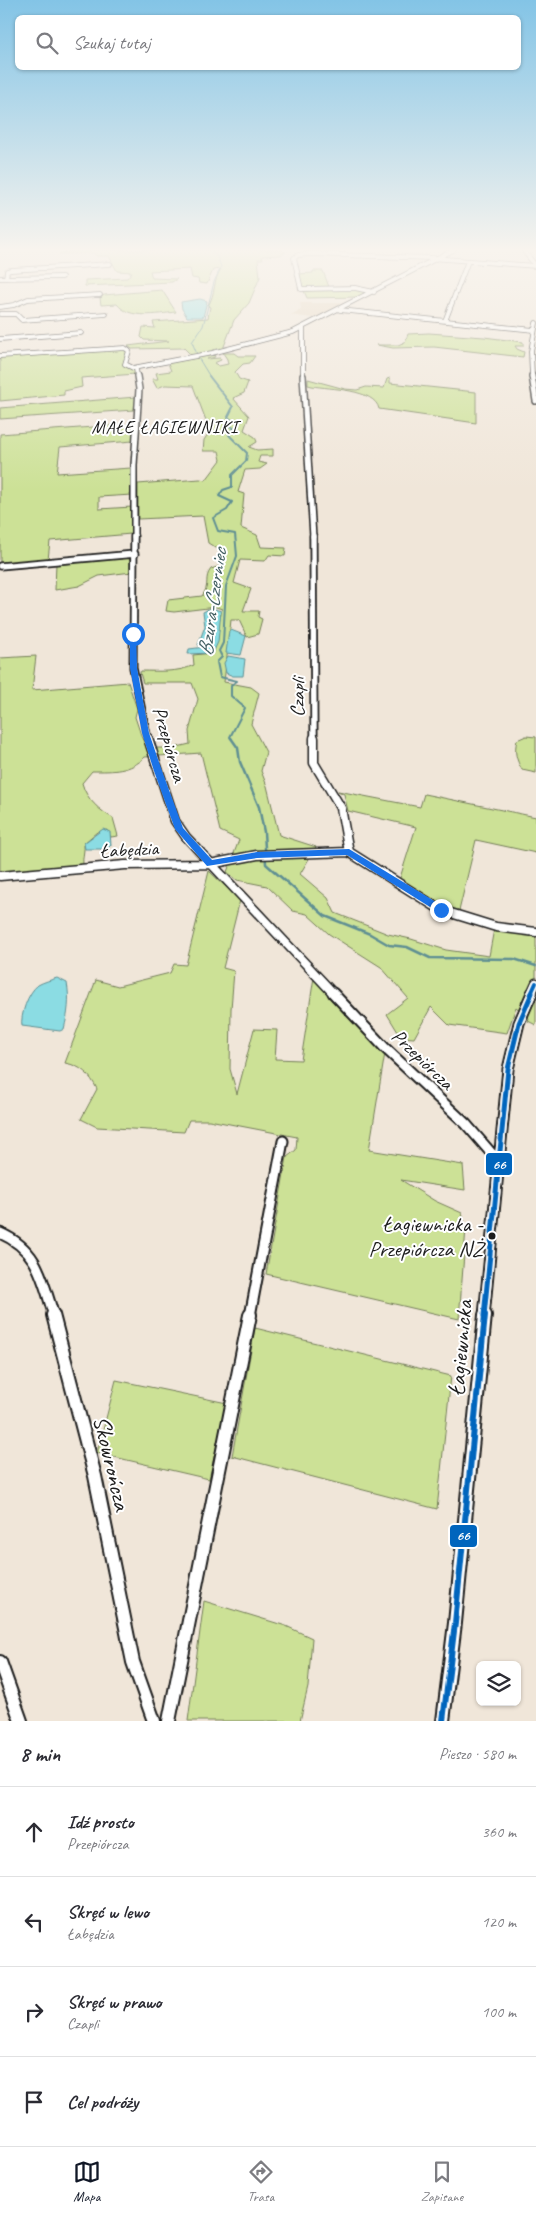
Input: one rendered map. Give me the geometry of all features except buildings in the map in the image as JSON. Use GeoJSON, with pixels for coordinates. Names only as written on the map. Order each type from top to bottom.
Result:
{"type":"FeatureCollection","features":[{"type":"Feature","properties":{"kind":"street"},"geometry":{"type":"LineString","coordinates":[[534,330],[532,367],[536,401]]}},
{"type":"Feature","properties":{"kind":"street"},"geometry":{"type":"LineString","coordinates":[[136,368],[193,357],[303,331]]}},
{"type":"Feature","properties":{"kind":"street","name":"Czapli"},"geometry":{"type":"LineString","coordinates":[[303,331],[304,429],[310,500],[316,650],[314,763],[339,803],[344,817],[349,852]]}},
{"type":"Feature","properties":{"kind":"street"},"geometry":{"type":"LineString","coordinates":[[0,339],[82,333]]}},
{"type":"Feature","properties":{"kind":"street"},"geometry":{"type":"LineString","coordinates":[[0,356],[86,350],[84,343]]}},
{"type":"Feature","properties":{"kind":"street","name":"Przepiórcza"},"geometry":{"type":"LineString","coordinates":[[86,350],[116,348],[128,350],[125,366],[136,368],[139,388],[134,465],[133,668],[146,733],[179,829],[385,1048],[466,1124],[499,1162]]}},
{"type":"Feature","properties":{"kind":"street"},"geometry":{"type":"LineString","coordinates":[[0,566],[134,554]]}},
{"type":"Feature","properties":{"kind":"street"},"geometry":{"type":"LineString","coordinates":[[349,852],[441,910],[496,926],[536,932]]}},
{"type":"Feature","properties":{"kind":"street","name":"Łabędzia"},"geometry":{"type":"LineString","coordinates":[[0,876],[125,864],[210,864],[257,855],[349,852]]}},
{"type":"Feature","properties":{"kind":"street","name":"Łagiewnicka"},"geometry":{"type":"LineString","coordinates":[[443,1721],[455,1623],[509,1063],[519,1023],[536,983]]}},
{"type":"Feature","properties":{"kind":"street"},"geometry":{"type":"LineString","coordinates":[[169,1721],[226,1444],[283,1141]]}},
{"type":"Feature","properties":{"kind":"street","name":"Skowrończa"},"geometry":{"type":"LineString","coordinates":[[0,1233],[14,1239],[25,1248],[38,1266],[57,1326],[95,1476],[132,1662],[154,1721]]}},
{"type":"Feature","properties":{"kind":"street"},"geometry":{"type":"LineString","coordinates":[[0,1662],[21,1721]]}},
{"type":"Feature","properties":{"kind":"green space"},"geometry":{"type":"Polygon","coordinates":[[[142,330],[230,330],[223,349],[192,356],[184,348],[132,349],[128,346],[169,341],[144,340],[141,337],[142,330]]]}},
{"type":"Feature","properties":{"kind":"green space"},"geometry":{"type":"Polygon","coordinates":[[[429,333],[523,342],[523,346],[515,346],[524,352],[523,357],[434,347],[393,348],[377,345],[398,345],[405,342],[408,334],[429,333]]]}},
{"type":"Feature","properties":{"kind":"green space"},"geometry":{"type":"Polygon","coordinates":[[[127,350],[123,365],[134,369],[136,374],[81,378],[82,387],[64,391],[64,395],[0,401],[0,357],[127,350]]]}},
{"type":"Feature","properties":{"kind":"green space"},"geometry":{"type":"Polygon","coordinates":[[[223,353],[234,353],[238,356],[255,356],[250,363],[243,364],[235,372],[239,379],[248,382],[244,393],[233,398],[249,416],[244,430],[255,437],[257,442],[249,447],[257,450],[273,449],[273,456],[260,456],[258,462],[267,464],[260,469],[245,470],[238,492],[244,494],[241,528],[257,535],[261,547],[286,548],[285,556],[269,555],[265,561],[240,560],[234,583],[251,589],[243,611],[259,611],[258,617],[262,619],[258,634],[247,637],[239,620],[231,620],[224,682],[251,687],[259,693],[251,724],[266,752],[261,771],[267,786],[279,835],[316,847],[300,874],[328,898],[335,913],[388,934],[446,950],[489,956],[494,929],[536,937],[536,1025],[528,1021],[529,1018],[516,1007],[507,1033],[449,1025],[431,1007],[414,1038],[401,1037],[387,1014],[408,998],[381,967],[329,934],[307,914],[293,911],[267,886],[237,880],[227,872],[239,840],[220,831],[201,753],[145,757],[127,768],[114,771],[92,771],[82,783],[84,789],[94,804],[113,818],[118,836],[111,837],[107,830],[97,832],[84,843],[83,865],[0,872],[0,658],[36,656],[32,690],[128,682],[137,709],[135,717],[142,738],[148,748],[173,748],[190,744],[189,731],[198,699],[192,683],[143,683],[140,673],[141,671],[168,671],[188,668],[194,665],[193,655],[213,653],[222,609],[216,607],[174,612],[166,611],[168,600],[202,596],[206,588],[207,576],[211,569],[220,566],[221,551],[208,543],[203,516],[138,519],[138,484],[206,480],[221,460],[219,451],[203,451],[204,440],[210,431],[193,386],[165,385],[157,388],[152,379],[158,379],[156,373],[171,371],[168,363],[214,355],[215,357],[207,359],[220,358],[221,360],[214,363],[219,366],[228,364],[223,353]]]}},
{"type":"Feature","properties":{"kind":"green space"},"geometry":{"type":"Polygon","coordinates":[[[390,378],[390,383],[476,392],[476,423],[379,409],[376,402],[361,394],[308,385],[308,379],[345,389],[384,388],[387,379],[390,378]]]}},
{"type":"Feature","properties":{"kind":"green space"},"geometry":{"type":"Polygon","coordinates":[[[136,397],[134,410],[0,419],[0,408],[136,397]]]}},
{"type":"Feature","properties":{"kind":"green space"},"geometry":{"type":"Polygon","coordinates":[[[133,424],[133,441],[60,447],[57,473],[131,468],[132,495],[99,497],[99,509],[132,507],[131,534],[50,541],[48,560],[0,564],[0,434],[133,424]]]}},
{"type":"Feature","properties":{"kind":"green space"},"geometry":{"type":"Polygon","coordinates":[[[131,556],[132,572],[99,576],[79,586],[55,590],[56,563],[131,556]]]}},
{"type":"Feature","properties":{"kind":"green space"},"geometry":{"type":"Polygon","coordinates":[[[526,736],[536,737],[536,773],[522,770],[517,759],[517,740],[526,736]]]}},
{"type":"Feature","properties":{"kind":"green space"},"geometry":{"type":"Polygon","coordinates":[[[338,791],[420,807],[424,794],[536,817],[536,853],[476,840],[459,911],[445,907],[399,881],[416,827],[348,811],[344,794],[338,791]]]}},
{"type":"Feature","properties":{"kind":"green space"},"geometry":{"type":"Polygon","coordinates":[[[209,871],[240,900],[223,968],[234,971],[230,1069],[237,1094],[254,1029],[277,1030],[275,1059],[301,1060],[314,977],[385,1053],[369,1150],[463,1165],[465,1190],[401,1180],[435,1201],[462,1213],[466,1228],[459,1319],[266,1274],[287,1157],[296,1150],[297,1137],[209,1120],[189,1120],[184,1132],[97,1127],[81,1119],[97,1089],[85,1072],[76,1066],[65,1063],[96,980],[118,986],[170,973],[174,964],[186,965],[209,871]]]}},
{"type":"Feature","properties":{"kind":"green space"},"geometry":{"type":"Polygon","coordinates":[[[255,1328],[451,1376],[437,1509],[232,1456],[255,1328]]]}},
{"type":"Feature","properties":{"kind":"green space"},"geometry":{"type":"Polygon","coordinates":[[[116,1380],[227,1403],[209,1479],[97,1453],[116,1380]]]}},
{"type":"Feature","properties":{"kind":"green space"},"geometry":{"type":"Polygon","coordinates":[[[204,1601],[286,1626],[312,1638],[308,1687],[300,1721],[188,1721],[204,1601]]]}},
{"type":"Feature","properties":{"kind":"water"},"geometry":{"type":"Polygon","coordinates":[[[211,608],[221,611],[218,642],[213,653],[188,654],[189,649],[205,647],[198,645],[205,626],[203,612],[211,608]]]}},
{"type":"Feature","properties":{"kind":"water"},"geometry":{"type":"Polygon","coordinates":[[[231,630],[246,636],[241,655],[226,653],[229,631],[231,630]]]}},
{"type":"Feature","properties":{"kind":"water"},"geometry":{"type":"Polygon","coordinates":[[[228,656],[245,659],[243,676],[233,676],[226,673],[224,663],[228,656]]]}},
{"type":"Feature","properties":{"kind":"water"},"geometry":{"type":"Polygon","coordinates":[[[103,829],[110,832],[111,845],[107,849],[85,849],[84,843],[103,829]]]}},
{"type":"Feature","properties":{"kind":"water"},"geometry":{"type":"Polygon","coordinates":[[[57,978],[67,983],[68,989],[67,1018],[64,1029],[60,1031],[22,1026],[24,1010],[34,988],[57,978]]]}},
{"type":"Feature","properties":{"kind":"waterway","name":"Bzura-Czerniec"},"geometry":{"type":"LineString","coordinates":[[200,330],[192,342],[199,359],[210,377]]}},
{"type":"Feature","properties":{"kind":"waterway","name":"Bzura-Czerniec"},"geometry":{"type":"LineString","coordinates":[[209,376],[233,407],[228,417],[233,421],[229,425],[234,428],[229,435],[247,453],[246,461],[232,475],[232,487],[223,490],[219,496],[232,502],[227,510],[213,518],[218,531],[235,534],[237,556],[226,586],[223,643],[219,651],[222,657],[217,662],[220,677],[237,681],[231,685],[231,696],[245,708],[231,738]]}},
{"type":"Feature","properties":{"kind":"waterway","name":"Bzura-Czerniec"},"geometry":{"type":"LineString","coordinates":[[231,738],[238,748],[240,762],[259,807],[264,832],[266,864],[325,916],[370,934],[389,945],[407,947],[430,958],[514,959],[536,966]]}},
{"type":"Feature","properties":{"kind":"transit line","name":"66"},"geometry":{"type":"LineString","coordinates":[[443,1721],[455,1623],[508,1069],[519,1023],[536,983]]}},
{"type":"Feature","properties":{"kind":"place","name":"Łagiewnicka - Przepiórcza NŻ"},"geometry":{"type":"Point","coordinates":[492,1236]}},
{"type":"Feature","properties":{"kind":"district","name":"MAŁE ŁAGIEWNIKI"},"geometry":{"type":"Point","coordinates":[165,427]}},
{"type":"Feature","properties":{"kind":"route"},"geometry":{"type":"LineString","coordinates":[[133,634],[133,668],[146,733],[158,771],[179,829],[198,848],[210,864],[257,855],[349,852],[441,910]]}}]}
